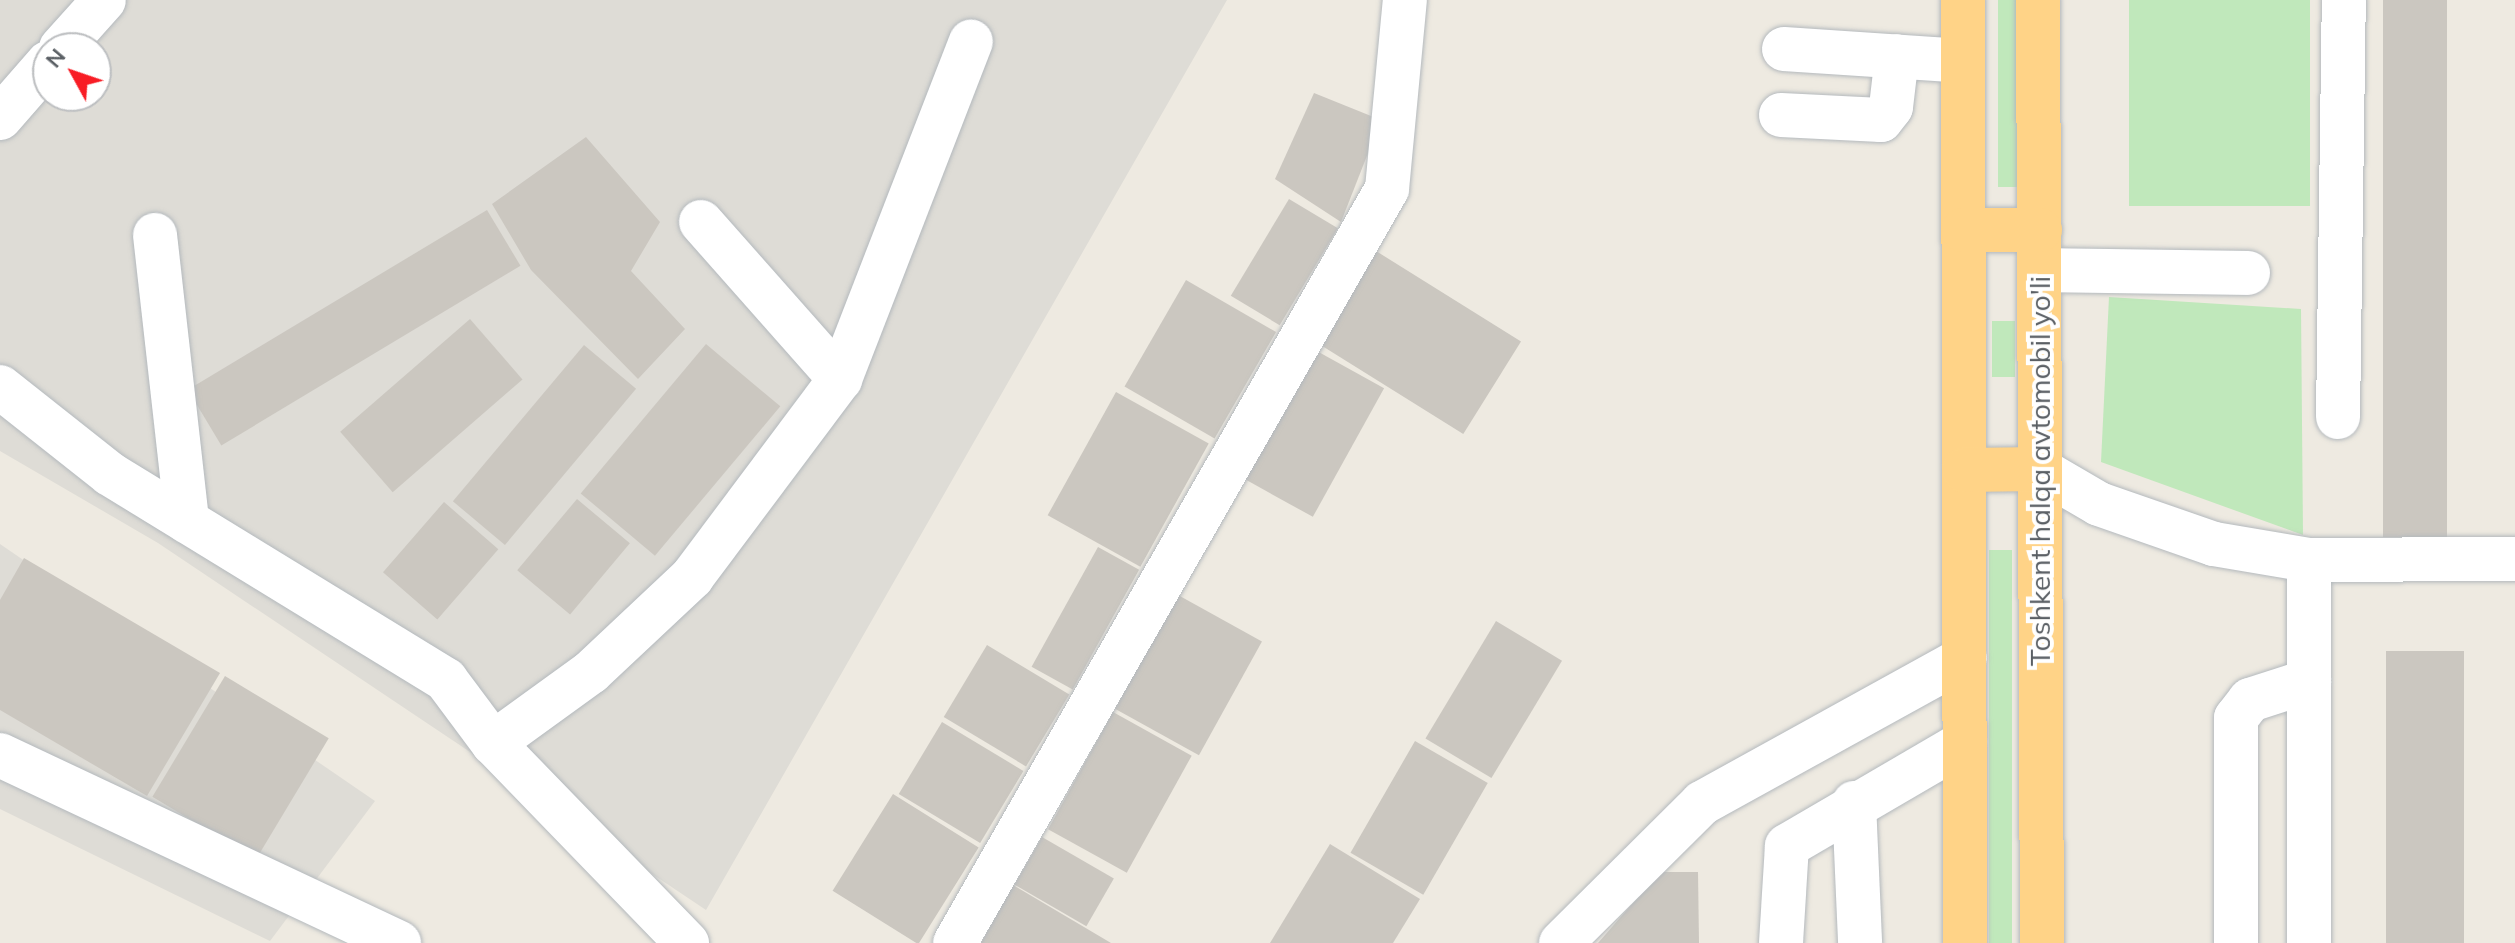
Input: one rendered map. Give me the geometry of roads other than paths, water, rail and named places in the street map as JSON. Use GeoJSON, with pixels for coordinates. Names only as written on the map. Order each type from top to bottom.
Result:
{"type":"FeatureCollection","features":[{"type":"Feature","properties":{"kind":"highway"},"geometry":{"type":"LineString","coordinates":[[1963,0],[1965,943]]}},
{"type":"Feature","properties":{"kind":"highway","name":"Toshkent halqa avtomobil yo'li"},"geometry":{"type":"LineString","coordinates":[[2038,0],[2042,943]]}},
{"type":"Feature","properties":{"kind":"highway"},"geometry":{"type":"LineString","coordinates":[[1963,230],[2040,250]]}},
{"type":"Feature","properties":{"kind":"highway"},"geometry":{"type":"LineString","coordinates":[[1964,470],[2039,469]]}},
{"type":"Feature","properties":{"kind":"street"},"geometry":{"type":"LineString","coordinates":[[75,32],[104,0]]}},
{"type":"Feature","properties":{"kind":"street"},"geometry":{"type":"LineString","coordinates":[[955,943],[1387,189],[1405,0]]}},
{"type":"Feature","properties":{"kind":"street"},"geometry":{"type":"LineString","coordinates":[[2338,417],[2344,0]]}},
{"type":"Feature","properties":{"kind":"street"},"geometry":{"type":"LineString","coordinates":[[493,743],[591,672],[692,577],[840,379],[971,42]]}},
{"type":"Feature","properties":{"kind":"street"},"geometry":{"type":"LineString","coordinates":[[1784,49],[1963,61]]}},
{"type":"Feature","properties":{"kind":"street"},"geometry":{"type":"LineString","coordinates":[[1781,115],[1881,120],[1891,107],[1897,56]]}},
{"type":"Feature","properties":{"kind":"street"},"geometry":{"type":"LineString","coordinates":[[0,118],[32,81]]}},
{"type":"Feature","properties":{"kind":"street"},"geometry":{"type":"LineString","coordinates":[[701,222],[840,379]]}},
{"type":"Feature","properties":{"kind":"street"},"geometry":{"type":"LineString","coordinates":[[155,235],[187,521]]}},
{"type":"Feature","properties":{"kind":"street"},"geometry":{"type":"LineString","coordinates":[[2040,250],[2248,273]]}},
{"type":"Feature","properties":{"kind":"street"},"geometry":{"type":"LineString","coordinates":[[0,387],[110,474],[446,680],[493,743],[687,943]]}},
{"type":"Feature","properties":{"kind":"street"},"geometry":{"type":"LineString","coordinates":[[2039,469],[2099,504],[2214,544],[2309,560],[2515,559]]}},
{"type":"Feature","properties":{"kind":"street"},"geometry":{"type":"LineString","coordinates":[[2309,560],[2309,943]]}},
{"type":"Feature","properties":{"kind":"street"},"geometry":{"type":"LineString","coordinates":[[1561,943],[1702,803],[1965,658]]}},
{"type":"Feature","properties":{"kind":"street"},"geometry":{"type":"LineString","coordinates":[[2236,943],[2236,718],[2250,700],[2309,681]]}},
{"type":"Feature","properties":{"kind":"street"},"geometry":{"type":"LineString","coordinates":[[1781,943],[1782,852],[1854,803],[1965,742]]}},
{"type":"Feature","properties":{"kind":"street"},"geometry":{"type":"LineString","coordinates":[[0,755],[399,943]]}},
{"type":"Feature","properties":{"kind":"street"},"geometry":{"type":"LineString","coordinates":[[1854,803],[1860,943]]}}]}
